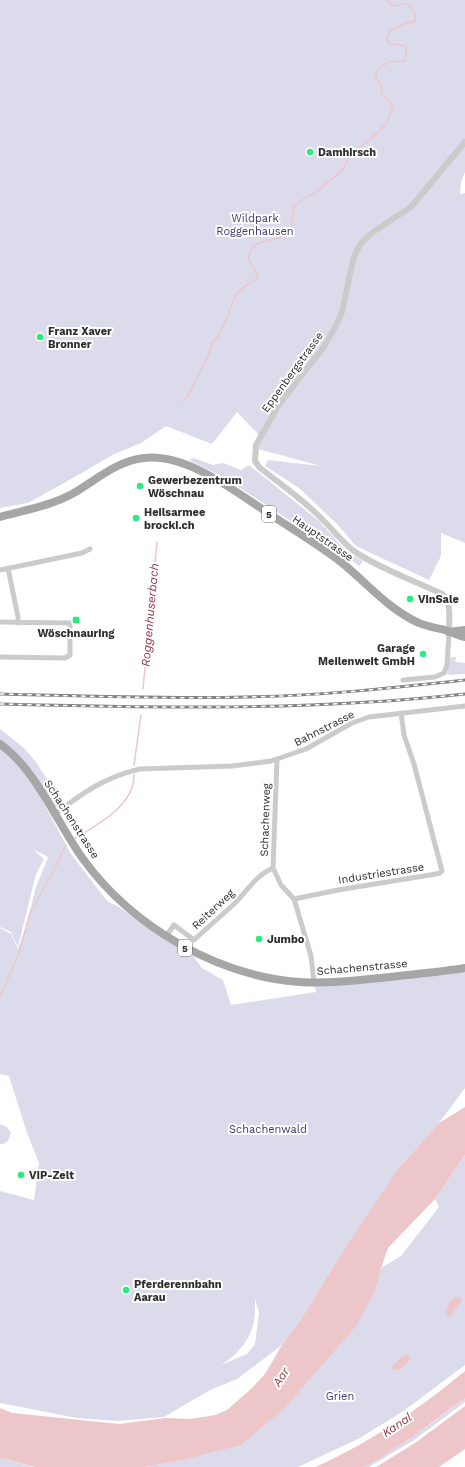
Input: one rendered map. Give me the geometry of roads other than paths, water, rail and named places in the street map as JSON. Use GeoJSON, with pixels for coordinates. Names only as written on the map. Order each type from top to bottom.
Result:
{"type":"FeatureCollection","features":[{"type":"Feature","properties":{"kind":"main road","name":"Hauptstrasse"},"geometry":{"type":"LineString","coordinates":[[0,517],[72,494],[112,468],[133,460],[153,457],[168,459],[200,470],[218,480],[327,552],[360,579],[384,602],[401,614],[425,626],[465,637]]}},
{"type":"Feature","properties":{"kind":"main road","name":"Hauptstrasse"},"geometry":{"type":"LineString","coordinates":[[449,632],[465,630]]}},
{"type":"Feature","properties":{"kind":"main road","name":"Schachenstrasse"},"geometry":{"type":"LineString","coordinates":[[0,744],[28,771],[83,860],[107,888],[166,936],[201,956],[243,971],[283,980],[314,982],[339,982],[465,968]]}},
{"type":"Feature","properties":{"kind":"street","name":"Eppenbergstrasse"},"geometry":{"type":"LineString","coordinates":[[449,632],[447,602],[442,594],[388,569],[355,551],[340,540],[325,521],[310,507],[259,467],[255,461],[255,454],[256,445],[278,406],[323,348],[336,326],[342,312],[351,268],[358,246],[376,230],[411,207],[465,142]]}},
{"type":"Feature","properties":{"kind":"street"},"geometry":{"type":"LineString","coordinates":[[0,570],[82,553],[90,549]]}},
{"type":"Feature","properties":{"kind":"street"},"geometry":{"type":"LineString","coordinates":[[8,568],[18,622]]}},
{"type":"Feature","properties":{"kind":"street"},"geometry":{"type":"LineString","coordinates":[[0,622],[70,623],[70,655],[65,658],[0,657]]}},
{"type":"Feature","properties":{"kind":"street"},"geometry":{"type":"LineString","coordinates":[[403,680],[437,677],[444,673],[447,665],[449,632]]}},
{"type":"Feature","properties":{"kind":"street","name":"Bahnstrasse"},"geometry":{"type":"LineString","coordinates":[[54,815],[100,784],[116,776],[140,770],[232,766],[259,763],[277,759],[306,749],[352,723],[376,716],[465,706]]}},
{"type":"Feature","properties":{"kind":"street","name":"Industriestrasse"},"geometry":{"type":"LineString","coordinates":[[294,899],[441,872],[442,868],[414,764],[404,735],[401,713]]}},
{"type":"Feature","properties":{"kind":"street","name":"Schachenweg"},"geometry":{"type":"LineString","coordinates":[[277,759],[273,868],[281,885],[294,899]]}},
{"type":"Feature","properties":{"kind":"street","name":"Reiterweg"},"geometry":{"type":"LineString","coordinates":[[166,936],[174,925],[194,940],[234,903],[257,877],[263,872],[273,868]]}},
{"type":"Feature","properties":{"kind":"street"},"geometry":{"type":"LineString","coordinates":[[294,899],[311,956],[314,982]]}},
{"type":"Feature","properties":{"kind":"water","name":"Aar"},"geometry":{"type":"Polygon","coordinates":[[[465,1107],[465,1155],[435,1199],[388,1248],[376,1289],[357,1325],[284,1409],[241,1445],[183,1460],[145,1467],[35,1467],[0,1458],[0,1408],[13,1413],[119,1424],[165,1418],[190,1419],[215,1415],[227,1410],[251,1389],[265,1374],[282,1345],[300,1321],[349,1241],[397,1170],[439,1123],[465,1107]]]}},
{"type":"Feature","properties":{"kind":"water"},"geometry":{"type":"Polygon","coordinates":[[[455,1297],[461,1298],[461,1303],[448,1318],[446,1311],[447,1306],[455,1297]]]}},
{"type":"Feature","properties":{"kind":"water"},"geometry":{"type":"Polygon","coordinates":[[[404,1355],[409,1355],[411,1357],[406,1365],[399,1370],[393,1370],[392,1367],[404,1355]]]}},
{"type":"Feature","properties":{"kind":"water","name":"Kanal"},"geometry":{"type":"Polygon","coordinates":[[[465,1371],[465,1398],[412,1437],[377,1460],[363,1467],[315,1467],[375,1436],[430,1399],[465,1371]]]}},
{"type":"Feature","properties":{"kind":"water"},"geometry":{"type":"Polygon","coordinates":[[[465,1406],[465,1449],[439,1467],[376,1467],[415,1443],[465,1406]]]}},
{"type":"Feature","properties":{"kind":"waterway","name":"Roggenhuserbach"},"geometry":{"type":"LineString","coordinates":[[183,401],[188,396],[204,365],[213,342],[221,332],[236,294],[258,278],[258,275],[249,260],[251,250],[260,243],[284,236],[292,225],[294,207],[336,176],[350,156],[377,134],[387,122],[393,107],[382,95],[381,86],[376,78],[376,74],[378,70],[388,62],[404,61],[406,57],[405,46],[388,43],[387,38],[392,30],[401,25],[415,21],[414,10],[406,3],[396,6],[391,5],[388,0]]}},
{"type":"Feature","properties":{"kind":"waterway","name":"Roggenhuserbach"},"geometry":{"type":"LineString","coordinates":[[143,689],[157,542]]}},
{"type":"Feature","properties":{"kind":"waterway","name":"Roggenhuserbach"},"geometry":{"type":"LineString","coordinates":[[134,765],[141,715]]}},
{"type":"Feature","properties":{"kind":"waterway","name":"Roggenhuserbach"},"geometry":{"type":"LineString","coordinates":[[74,839],[103,821],[121,805],[133,786],[134,775]]}},
{"type":"Feature","properties":{"kind":"waterway","name":"Roggenhuserbach"},"geometry":{"type":"LineString","coordinates":[[0,996],[18,956],[30,913],[66,845]]}},
{"type":"Feature","properties":{"kind":"railway"},"geometry":{"type":"LineString","coordinates":[[0,694],[214,698],[300,695],[465,680]]}},
{"type":"Feature","properties":{"kind":"railway"},"geometry":{"type":"LineString","coordinates":[[0,704],[116,707],[291,706],[465,694]]}},
{"type":"Feature","properties":{"kind":"place","name":"Damhirsch"},"geometry":{"type":"Point","coordinates":[310,152]}},
{"type":"Feature","properties":{"kind":"place","name":"Franz Xaver Bronner"},"geometry":{"type":"Point","coordinates":[40,337]}},
{"type":"Feature","properties":{"kind":"place","name":"Gewerbezentrum Wöschnau"},"geometry":{"type":"Point","coordinates":[140,486]}},
{"type":"Feature","properties":{"kind":"place","name":"Heilsarmee brocki.ch"},"geometry":{"type":"Point","coordinates":[136,518]}},
{"type":"Feature","properties":{"kind":"place","name":"VinSale"},"geometry":{"type":"Point","coordinates":[410,599]}},
{"type":"Feature","properties":{"kind":"place","name":"Wöschnauring"},"geometry":{"type":"Point","coordinates":[76,620]}},
{"type":"Feature","properties":{"kind":"place","name":"Garage Meilenweit GmbH"},"geometry":{"type":"Point","coordinates":[423,654]}},
{"type":"Feature","properties":{"kind":"place","name":"Jumbo"},"geometry":{"type":"Point","coordinates":[259,939]}},
{"type":"Feature","properties":{"kind":"place","name":"VIP-Zelt"},"geometry":{"type":"Point","coordinates":[21,1175]}},
{"type":"Feature","properties":{"kind":"place","name":"Pferderennbahn Aarau"},"geometry":{"type":"Point","coordinates":[126,1290]}},
{"type":"Feature","properties":{"kind":"park label","name":"Wildpark Roggenhausen"},"geometry":{"type":"Point","coordinates":[255,224]}},
{"type":"Feature","properties":{"kind":"park label","name":"Schachenwald"},"geometry":{"type":"Point","coordinates":[268,1129]}},
{"type":"Feature","properties":{"kind":"park label","name":"Grien"},"geometry":{"type":"Point","coordinates":[340,1396]}}]}
